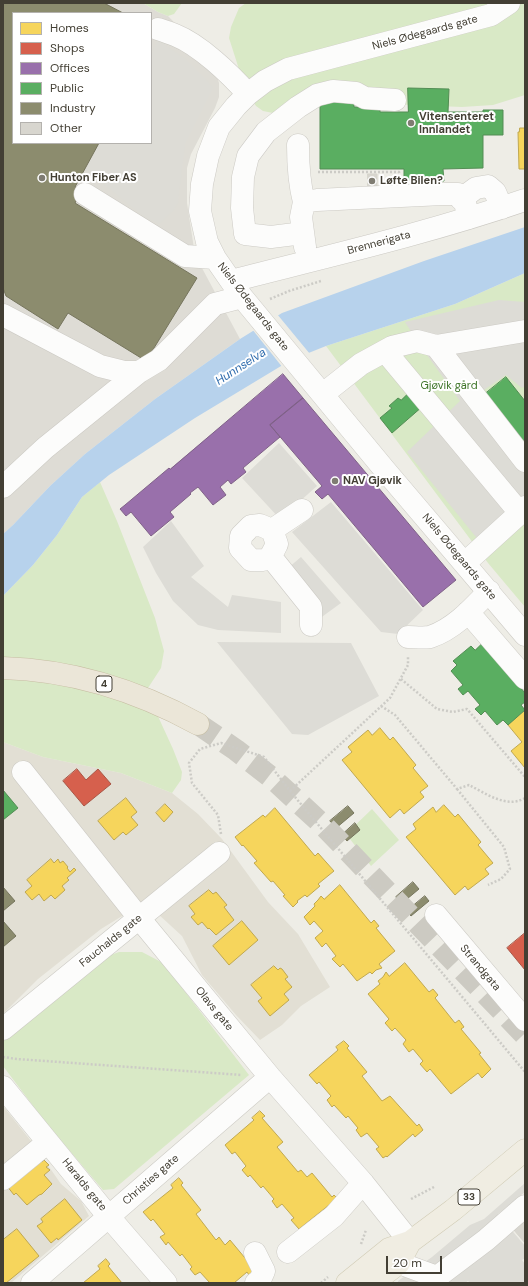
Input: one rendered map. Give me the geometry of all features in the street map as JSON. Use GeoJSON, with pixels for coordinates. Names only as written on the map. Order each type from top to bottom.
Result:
{"type":"FeatureCollection","features":[{"type":"Feature","properties":{"kind":"highway","name":"4"},"geometry":{"type":"LineString","coordinates":[[3,668],[56,674],[109,685],[161,705],[198,724]]}},
{"type":"Feature","properties":{"kind":"main road","name":"33"},"geometry":{"type":"LineString","coordinates":[[347,1283],[389,1249],[410,1242],[453,1210],[525,1150]]}},
{"type":"Feature","properties":{"kind":"main road","name":"33"},"geometry":{"type":"LineString","coordinates":[[373,1283],[399,1263],[410,1242]]}},
{"type":"Feature","properties":{"kind":"street","name":"Niels Ødegaards gate"},"geometry":{"type":"LineString","coordinates":[[509,3],[491,15],[288,69],[265,81],[248,94],[219,127],[208,156],[202,184],[200,211],[207,242],[215,258],[237,289],[384,469],[525,635]]}},
{"type":"Feature","properties":{"kind":"street"},"geometry":{"type":"LineString","coordinates":[[158,29],[177,36],[198,48],[220,66],[248,94]]}},
{"type":"Feature","properties":{"kind":"street"},"geometry":{"type":"LineString","coordinates":[[303,233],[270,237],[245,234],[242,208],[243,177],[248,156],[266,132],[298,107],[317,95],[333,91],[356,93],[365,98],[395,100]]}},
{"type":"Feature","properties":{"kind":"street"},"geometry":{"type":"LineString","coordinates":[[298,145],[300,187],[304,202],[302,217],[303,233],[308,262]]}},
{"type":"Feature","properties":{"kind":"street"},"geometry":{"type":"LineString","coordinates":[[85,194],[185,256],[215,258]]}},
{"type":"Feature","properties":{"kind":"street"},"geometry":{"type":"LineString","coordinates":[[304,202],[317,200],[458,194],[465,208]]}},
{"type":"Feature","properties":{"kind":"street","name":"Brennerigata"},"geometry":{"type":"LineString","coordinates":[[3,487],[45,448],[139,372],[159,360],[215,304],[237,289],[308,262],[465,208],[502,208],[525,200]]}},
{"type":"Feature","properties":{"kind":"street"},"geometry":{"type":"LineString","coordinates":[[3,315],[100,366],[124,372],[139,372]]}},
{"type":"Feature","properties":{"kind":"street"},"geometry":{"type":"LineString","coordinates":[[324,394],[361,364],[392,347],[417,341],[436,346],[525,331]]}},
{"type":"Feature","properties":{"kind":"street"},"geometry":{"type":"LineString","coordinates":[[436,346],[525,461]]}},
{"type":"Feature","properties":{"kind":"street"},"geometry":{"type":"LineString","coordinates":[[385,351],[523,510],[465,564]]}},
{"type":"Feature","properties":{"kind":"street"},"geometry":{"type":"LineString","coordinates":[[272,530],[302,510]]}},
{"type":"Feature","properties":{"kind":"street"},"geometry":{"type":"LineString","coordinates":[[260,525],[272,530],[277,544],[271,557],[264,561],[251,560],[240,548],[241,536],[251,526],[260,525]]}},
{"type":"Feature","properties":{"kind":"street"},"geometry":{"type":"LineString","coordinates":[[271,557],[311,607],[312,625]]}},
{"type":"Feature","properties":{"kind":"street"},"geometry":{"type":"LineString","coordinates":[[408,637],[429,637],[451,626],[468,612],[489,591]]}},
{"type":"Feature","properties":{"kind":"street"},"geometry":{"type":"LineString","coordinates":[[468,612],[525,678]]}},
{"type":"Feature","properties":{"kind":"street","name":"Olavs gate"},"geometry":{"type":"LineString","coordinates":[[23,772],[139,918],[270,1077],[362,1183],[410,1242]]}},
{"type":"Feature","properties":{"kind":"street","name":"Fauchalds gate"},"geometry":{"type":"LineString","coordinates":[[3,1029],[219,853]]}},
{"type":"Feature","properties":{"kind":"street","name":"Strandgata"},"geometry":{"type":"LineString","coordinates":[[436,915],[525,1020]]}},
{"type":"Feature","properties":{"kind":"street","name":"Christies gate"},"geometry":{"type":"LineString","coordinates":[[32,1283],[270,1077]]}},
{"type":"Feature","properties":{"kind":"street","name":"Haralds gate"},"geometry":{"type":"LineString","coordinates":[[3,1087],[109,1217],[166,1283]]}},
{"type":"Feature","properties":{"kind":"street"},"geometry":{"type":"LineString","coordinates":[[3,1179],[48,1142]]}},
{"type":"Feature","properties":{"kind":"street"},"geometry":{"type":"LineString","coordinates":[[288,1252],[334,1216],[362,1183]]}},
{"type":"Feature","properties":{"kind":"street"},"geometry":{"type":"LineString","coordinates":[[399,1263],[437,1277],[486,1240],[525,1206]]}},
{"type":"Feature","properties":{"kind":"street"},"geometry":{"type":"LineString","coordinates":[[255,1253],[264,1271],[260,1280],[256,1283]]}},
{"type":"Feature","properties":{"kind":"path"},"geometry":{"type":"LineString","coordinates":[[299,171],[399,172],[399,179]]}},
{"type":"Feature","properties":{"kind":"path"},"geometry":{"type":"LineString","coordinates":[[290,791],[390,698],[408,665],[408,637]]}},
{"type":"Feature","properties":{"kind":"path"},"geometry":{"type":"LineString","coordinates":[[401,679],[437,709],[453,712],[467,709],[525,777]]}},
{"type":"Feature","properties":{"kind":"path"},"geometry":{"type":"LineString","coordinates":[[381,706],[395,715],[504,847],[510,869],[501,879],[488,885]]}},
{"type":"Feature","properties":{"kind":"path"},"geometry":{"type":"LineString","coordinates":[[219,853],[221,832],[218,816],[192,783],[189,762],[200,749],[221,744],[264,757],[290,791],[525,1072]]}},
{"type":"Feature","properties":{"kind":"path"},"geometry":{"type":"LineString","coordinates":[[457,789],[469,785],[503,801],[520,801],[525,798]]}},
{"type":"Feature","properties":{"kind":"path"},"geometry":{"type":"LineString","coordinates":[[3,1057],[270,1077]]}},
{"type":"Feature","properties":{"kind":"path"},"geometry":{"type":"LineString","coordinates":[[411,1199],[434,1187]]}},
{"type":"Feature","properties":{"kind":"shaded area","name":"Hunton Fiber AS"},"geometry":{"type":"Polygon","coordinates":[[[3,3],[143,3],[168,16],[197,46],[214,68],[219,83],[219,97],[215,108],[191,154],[187,168],[187,203],[195,255],[240,339],[155,399],[85,454],[50,486],[3,534],[3,3]]]}},
{"type":"Feature","properties":{"kind":"shaded area"},"geometry":{"type":"Polygon","coordinates":[[[158,40],[187,60],[213,88],[185,144],[178,203],[173,211],[159,224],[143,216],[85,169],[98,144],[152,144],[152,53],[158,40]]]}},
{"type":"Feature","properties":{"kind":"shaded area"},"geometry":{"type":"Polygon","coordinates":[[[499,300],[525,302],[525,386],[522,388],[506,375],[478,394],[525,453],[525,510],[480,542],[407,452],[460,401],[405,322],[499,300]]]}},
{"type":"Feature","properties":{"kind":"shaded area"},"geometry":{"type":"Polygon","coordinates":[[[279,443],[317,486],[280,519],[242,478],[279,443]]]}},
{"type":"Feature","properties":{"kind":"shaded area"},"geometry":{"type":"Polygon","coordinates":[[[331,502],[423,610],[398,634],[381,632],[292,532],[331,502]]]}},
{"type":"Feature","properties":{"kind":"shaded area"},"geometry":{"type":"Polygon","coordinates":[[[171,521],[204,566],[191,577],[228,607],[232,595],[281,602],[281,633],[218,630],[198,625],[173,601],[156,573],[143,547],[171,521]]]}},
{"type":"Feature","properties":{"kind":"shaded area"},"geometry":{"type":"Polygon","coordinates":[[[301,557],[341,603],[319,619],[281,574],[301,557]]]}},
{"type":"Feature","properties":{"kind":"shaded area"},"geometry":{"type":"Polygon","coordinates":[[[217,642],[351,643],[379,696],[308,735],[292,734],[217,642]]]}},
{"type":"Feature","properties":{"kind":"shaded area"},"geometry":{"type":"Polygon","coordinates":[[[3,742],[43,757],[121,773],[172,793],[198,814],[222,839],[268,902],[298,934],[330,987],[301,1006],[282,1025],[260,1040],[236,1015],[202,975],[182,936],[145,902],[101,929],[38,979],[3,1014],[3,742]]]}},
{"type":"Feature","properties":{"kind":"shaded area"},"geometry":{"type":"Polygon","coordinates":[[[3,1106],[31,1141],[61,1184],[81,1201],[89,1216],[11,1283],[3,1283],[3,1106]]]}},
{"type":"Feature","properties":{"kind":"shaded area"},"geometry":{"type":"Polygon","coordinates":[[[525,1183],[525,1192],[498,1214],[525,1246],[525,1258],[522,1260],[525,1264],[525,1283],[470,1283],[468,1281],[465,1283],[398,1283],[398,1281],[432,1257],[470,1225],[484,1219],[525,1183]]]}},
{"type":"Feature","properties":{"kind":"green space"},"geometry":{"type":"Polygon","coordinates":[[[143,3],[182,3],[174,14],[168,16],[143,3]]]}},
{"type":"Feature","properties":{"kind":"green space"},"geometry":{"type":"Polygon","coordinates":[[[246,3],[525,3],[525,95],[493,105],[462,107],[390,104],[334,105],[273,113],[263,111],[256,106],[245,88],[229,38],[231,27],[239,8],[246,3]]]}},
{"type":"Feature","properties":{"kind":"green space","name":"Gjøvik gård"},"geometry":{"type":"Polygon","coordinates":[[[525,273],[525,607],[488,563],[326,346],[455,304],[525,273]]]}},
{"type":"Feature","properties":{"kind":"green space"},"geometry":{"type":"Polygon","coordinates":[[[100,482],[155,618],[164,651],[161,668],[148,688],[156,712],[182,772],[181,780],[172,793],[121,773],[43,757],[3,742],[3,596],[33,565],[57,535],[82,497],[100,482]]]}},
{"type":"Feature","properties":{"kind":"green space"},"geometry":{"type":"Polygon","coordinates":[[[372,809],[399,840],[371,866],[346,834],[372,809]]]}},
{"type":"Feature","properties":{"kind":"green space"},"geometry":{"type":"Polygon","coordinates":[[[119,952],[142,952],[163,963],[249,1075],[114,1189],[103,1190],[46,1123],[3,1066],[3,1040],[100,959],[119,952]]]}},
{"type":"Feature","properties":{"kind":"water","name":"Hunnselva"},"geometry":{"type":"Polygon","coordinates":[[[525,227],[525,273],[455,304],[326,346],[291,360],[195,418],[109,475],[82,497],[57,535],[33,565],[3,596],[3,534],[50,486],[85,454],[155,399],[240,339],[282,313],[424,261],[525,227]]]}},
{"type":"Feature","properties":{"kind":"pier"},"geometry":{"type":"Polygon","coordinates":[[[277,314],[310,354],[283,368],[252,329],[277,314]]]}},
{"type":"Feature","properties":{"kind":"building: Homes"},"geometry":{"type":"Polygon","coordinates":[[[520,128],[525,128],[525,169],[519,169],[518,132],[520,128]]]}},
{"type":"Feature","properties":{"kind":"building: Homes"},"geometry":{"type":"Polygon","coordinates":[[[525,710],[525,768],[511,751],[522,742],[508,725],[525,710]]]}},
{"type":"Feature","properties":{"kind":"building: Homes"},"geometry":{"type":"Polygon","coordinates":[[[380,728],[390,740],[393,737],[416,765],[413,768],[428,786],[420,792],[424,797],[404,814],[400,809],[390,818],[342,760],[352,752],[348,747],[368,730],[372,735],[380,728]]]}},
{"type":"Feature","properties":{"kind":"building: Homes"},"geometry":{"type":"Polygon","coordinates":[[[126,798],[137,812],[131,817],[138,825],[126,835],[123,832],[114,840],[98,821],[126,798]]]}},
{"type":"Feature","properties":{"kind":"building: Homes"},"geometry":{"type":"Polygon","coordinates":[[[165,804],[173,812],[164,822],[156,813],[165,804]]]}},
{"type":"Feature","properties":{"kind":"building: Homes"},"geometry":{"type":"Polygon","coordinates":[[[444,805],[455,817],[458,814],[481,842],[478,845],[493,863],[485,869],[489,874],[468,890],[465,886],[455,895],[406,837],[416,829],[413,824],[433,807],[436,812],[444,805]]]}},
{"type":"Feature","properties":{"kind":"building: Homes"},"geometry":{"type":"Polygon","coordinates":[[[275,808],[315,856],[318,853],[334,871],[318,884],[320,886],[307,897],[305,895],[297,901],[298,902],[293,907],[283,896],[285,895],[273,881],[271,882],[254,863],[257,861],[235,837],[263,815],[265,817],[275,808]]]}},
{"type":"Feature","properties":{"kind":"building: Homes"},"geometry":{"type":"Polygon","coordinates":[[[51,859],[54,863],[58,859],[60,863],[63,861],[70,872],[74,868],[76,870],[67,878],[69,880],[62,886],[65,890],[55,899],[51,895],[44,901],[39,894],[32,900],[25,892],[32,886],[27,880],[51,859]]]}},
{"type":"Feature","properties":{"kind":"building: Homes"},"geometry":{"type":"Polygon","coordinates":[[[340,885],[371,923],[374,920],[379,926],[376,928],[395,951],[379,964],[382,968],[376,970],[372,974],[370,972],[357,981],[343,964],[340,967],[332,959],[336,956],[326,943],[322,947],[315,938],[323,931],[314,921],[310,925],[304,917],[315,906],[314,904],[321,896],[324,899],[340,885]]]}},
{"type":"Feature","properties":{"kind":"building: Homes"},"geometry":{"type":"Polygon","coordinates":[[[209,890],[213,894],[216,892],[227,905],[224,907],[234,920],[216,935],[202,922],[198,925],[191,917],[195,914],[189,906],[209,890]]]}},
{"type":"Feature","properties":{"kind":"building: Homes"},"geometry":{"type":"Polygon","coordinates":[[[242,921],[258,940],[229,965],[213,946],[242,921]]]}},
{"type":"Feature","properties":{"kind":"building: Homes"},"geometry":{"type":"Polygon","coordinates":[[[405,963],[429,992],[433,989],[438,995],[435,998],[455,1023],[459,1020],[464,1027],[461,1029],[481,1053],[479,1054],[491,1069],[482,1078],[478,1073],[451,1094],[430,1069],[427,1072],[420,1064],[423,1061],[413,1049],[409,1052],[403,1044],[406,1040],[395,1028],[392,1031],[385,1023],[389,1019],[368,994],[380,984],[378,981],[386,972],[389,976],[405,963]]]}},
{"type":"Feature","properties":{"kind":"building: Homes"},"geometry":{"type":"Polygon","coordinates":[[[274,966],[278,970],[280,968],[282,969],[288,977],[285,979],[292,987],[284,994],[289,1000],[270,1016],[258,1001],[262,998],[251,985],[274,966]]]}},
{"type":"Feature","properties":{"kind":"building: Homes"},"geometry":{"type":"Polygon","coordinates":[[[344,1041],[349,1046],[347,1048],[367,1072],[362,1076],[382,1101],[390,1096],[417,1126],[419,1124],[423,1130],[415,1137],[413,1134],[387,1157],[386,1156],[383,1158],[376,1149],[379,1147],[367,1133],[361,1137],[356,1130],[358,1128],[348,1116],[346,1118],[334,1105],[332,1107],[327,1100],[331,1096],[319,1082],[317,1084],[309,1075],[338,1050],[336,1047],[344,1041]]]}},
{"type":"Feature","properties":{"kind":"building: Homes"},"geometry":{"type":"Polygon","coordinates":[[[260,1111],[265,1116],[262,1118],[283,1142],[277,1147],[298,1172],[301,1170],[307,1177],[312,1173],[332,1197],[334,1195],[339,1200],[331,1207],[329,1205],[299,1229],[291,1220],[294,1218],[282,1204],[277,1208],[272,1201],[274,1199],[263,1186],[261,1188],[250,1175],[248,1177],[242,1170],[246,1166],[235,1152],[232,1154],[225,1145],[254,1120],[252,1118],[260,1111]]]}},
{"type":"Feature","properties":{"kind":"building: Homes"},"geometry":{"type":"Polygon","coordinates":[[[39,1158],[42,1162],[44,1160],[49,1165],[46,1167],[50,1170],[44,1175],[52,1184],[42,1194],[27,1205],[16,1193],[14,1195],[7,1186],[39,1158]]]}},
{"type":"Feature","properties":{"kind":"building: Homes"},"geometry":{"type":"Polygon","coordinates":[[[179,1178],[183,1183],[181,1185],[201,1210],[196,1214],[216,1240],[219,1237],[225,1245],[230,1240],[250,1264],[257,1268],[249,1275],[247,1272],[234,1283],[210,1283],[200,1272],[195,1275],[190,1269],[192,1267],[182,1254],[180,1256],[168,1242],[166,1245],[160,1237],[165,1234],[153,1219],[151,1221],[143,1212],[173,1188],[171,1185],[179,1178]]]}},
{"type":"Feature","properties":{"kind":"building: Homes"},"geometry":{"type":"Polygon","coordinates":[[[65,1199],[82,1220],[58,1240],[57,1238],[51,1243],[37,1226],[43,1222],[41,1219],[65,1199]]]}},
{"type":"Feature","properties":{"kind":"building: Homes"},"geometry":{"type":"Polygon","coordinates":[[[17,1229],[39,1256],[6,1283],[3,1283],[3,1240],[17,1229]]]}},
{"type":"Feature","properties":{"kind":"building: Homes"},"geometry":{"type":"Polygon","coordinates":[[[106,1259],[110,1264],[108,1266],[122,1283],[83,1283],[100,1269],[98,1266],[106,1259]]]}},
{"type":"Feature","properties":{"kind":"building: Shops"},"geometry":{"type":"Polygon","coordinates":[[[77,769],[86,780],[98,769],[111,784],[84,806],[63,781],[77,769]]]}},
{"type":"Feature","properties":{"kind":"building: Shops"},"geometry":{"type":"Polygon","coordinates":[[[525,933],[525,970],[507,948],[525,933]]]}},
{"type":"Feature","properties":{"kind":"building: Offices"},"geometry":{"type":"Polygon","coordinates":[[[283,374],[303,398],[270,425],[280,437],[243,468],[246,472],[231,484],[228,480],[220,487],[226,495],[213,505],[198,487],[170,512],[174,517],[151,536],[131,512],[126,516],[120,509],[283,374]]]}},
{"type":"Feature","properties":{"kind":"building: Offices"},"geometry":{"type":"Polygon","coordinates":[[[303,398],[456,580],[423,607],[328,494],[322,499],[315,492],[322,486],[270,425],[303,398]]]}},
{"type":"Feature","properties":{"kind":"building: Public","name":"Vitensenteret Innlandet"},"geometry":{"type":"Polygon","coordinates":[[[408,88],[449,89],[448,112],[483,112],[483,110],[503,110],[503,135],[483,135],[483,168],[443,169],[444,181],[404,180],[404,169],[320,169],[320,98],[354,98],[354,107],[380,107],[380,112],[408,112],[408,88]]]}},
{"type":"Feature","properties":{"kind":"building: Public"},"geometry":{"type":"Polygon","coordinates":[[[506,377],[525,401],[525,444],[485,394],[506,377]]]}},
{"type":"Feature","properties":{"kind":"building: Public"},"geometry":{"type":"Polygon","coordinates":[[[410,392],[423,406],[392,433],[380,418],[392,408],[389,406],[398,398],[401,400],[410,392]]]}},
{"type":"Feature","properties":{"kind":"building: Public"},"geometry":{"type":"Polygon","coordinates":[[[483,643],[525,693],[525,702],[521,705],[525,710],[508,725],[503,720],[497,725],[485,711],[481,715],[475,709],[480,705],[468,691],[463,695],[458,689],[463,685],[451,671],[457,665],[453,661],[471,646],[475,650],[483,643]]]}},
{"type":"Feature","properties":{"kind":"building: Public"},"geometry":{"type":"Polygon","coordinates":[[[3,790],[18,808],[3,820],[3,790]]]}},
{"type":"Feature","properties":{"kind":"building: Industry","name":"Hunton Fiber AS"},"geometry":{"type":"Polygon","coordinates":[[[3,3],[104,3],[121,12],[12,12],[12,144],[98,144],[75,187],[82,190],[75,203],[197,278],[146,361],[68,313],[58,329],[6,296],[3,288],[3,3]]]}},
{"type":"Feature","properties":{"kind":"building: Industry"},"geometry":{"type":"Polygon","coordinates":[[[348,806],[354,813],[336,828],[330,821],[348,806]]]}},
{"type":"Feature","properties":{"kind":"building: Industry"},"geometry":{"type":"Polygon","coordinates":[[[355,823],[360,830],[347,841],[342,835],[355,823]]]}},
{"type":"Feature","properties":{"kind":"building: Industry"},"geometry":{"type":"Polygon","coordinates":[[[413,882],[419,889],[401,904],[396,897],[413,882]]]}},
{"type":"Feature","properties":{"kind":"building: Industry"},"geometry":{"type":"Polygon","coordinates":[[[3,887],[15,901],[3,911],[3,887]]]}},
{"type":"Feature","properties":{"kind":"building: Industry"},"geometry":{"type":"Polygon","coordinates":[[[425,896],[429,901],[411,916],[407,911],[425,896]]]}},
{"type":"Feature","properties":{"kind":"building: Industry"},"geometry":{"type":"Polygon","coordinates":[[[3,921],[16,936],[3,947],[3,921]]]}},
{"type":"Feature","properties":{"kind":"building: Other","name":"Løfte Bilen?"},"geometry":{"type":"Polygon","coordinates":[[[368,174],[377,174],[377,188],[368,188],[368,174]]]}},
{"type":"Feature","properties":{"kind":"building: Other"},"geometry":{"type":"Polygon","coordinates":[[[525,1196],[525,1243],[502,1216],[525,1196]]]}},
{"type":"Feature","properties":{"kind":"tunnel"},"geometry":{"type":"LineString","coordinates":[[198,724],[236,750],[272,778],[323,825],[525,1035]]}},
{"type":"Feature","properties":{"kind":"place","name":"Vitensenteret Innlandet"},"geometry":{"type":"Point","coordinates":[411,123]}},
{"type":"Feature","properties":{"kind":"place","name":"Hunton Fiber AS"},"geometry":{"type":"Point","coordinates":[42,178]}},
{"type":"Feature","properties":{"kind":"place","name":"Løfte Bilen?"},"geometry":{"type":"Point","coordinates":[372,181]}},
{"type":"Feature","properties":{"kind":"place","name":"NAV Gjøvik"},"geometry":{"type":"Point","coordinates":[335,481]}}]}
